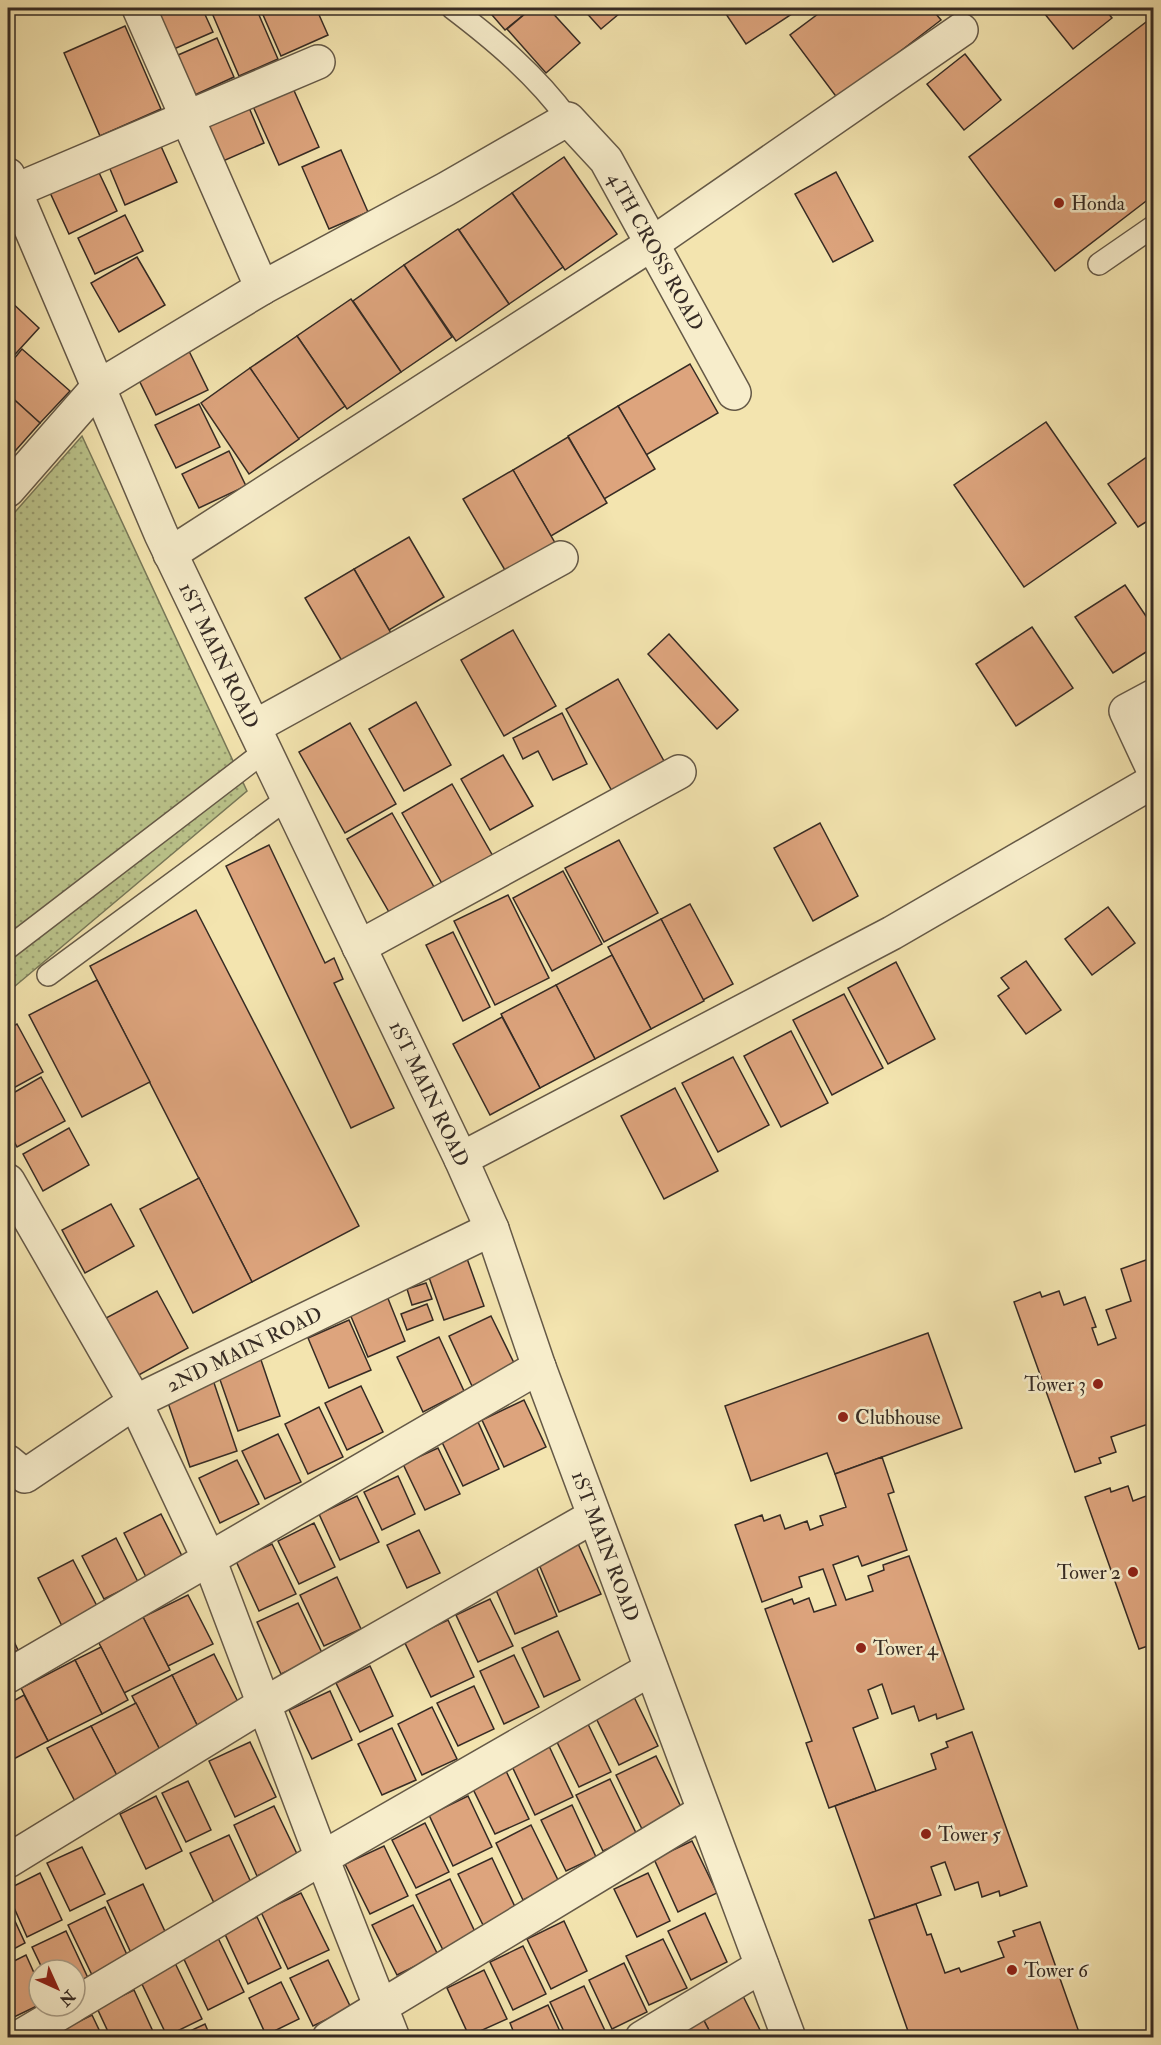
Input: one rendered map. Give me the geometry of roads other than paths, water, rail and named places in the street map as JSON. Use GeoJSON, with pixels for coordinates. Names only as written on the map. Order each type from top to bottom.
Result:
{"type":"FeatureCollection","features":[{"type":"Feature","properties":{"kind":"street"},"geometry":{"type":"LineString","coordinates":[[139,8],[262,288]]}},
{"type":"Feature","properties":{"kind":"street"},"geometry":{"type":"LineString","coordinates":[[170,554],[652,243],[962,30]]}},
{"type":"Feature","properties":{"kind":"street"},"geometry":{"type":"LineString","coordinates":[[13,202],[187,117],[318,62]]}},
{"type":"Feature","properties":{"kind":"street"},"geometry":{"type":"LineString","coordinates":[[8,490],[98,387],[262,288],[446,189],[568,119]]}},
{"type":"Feature","properties":{"kind":"street","name":"4TH CROSS ROAD"},"geometry":{"type":"LineString","coordinates":[[568,119],[606,160],[734,393]]}},
{"type":"Feature","properties":{"kind":"street","name":"1ST MAIN ROAD"},"geometry":{"type":"LineString","coordinates":[[13,202],[98,387],[170,554],[461,1159],[492,1229],[539,1367],[789,2037]]}},
{"type":"Feature","properties":{"kind":"street"},"geometry":{"type":"LineString","coordinates":[[259,739],[561,558]]}},
{"type":"Feature","properties":{"kind":"street"},"geometry":{"type":"LineString","coordinates":[[1154,696],[1126,711],[1154,771]]}},
{"type":"Feature","properties":{"kind":"street"},"geometry":{"type":"LineString","coordinates":[[359,946],[679,772]]}},
{"type":"Feature","properties":{"kind":"street"},"geometry":{"type":"LineString","coordinates":[[461,1159],[892,933],[1154,781]]}},
{"type":"Feature","properties":{"kind":"street"},"geometry":{"type":"LineString","coordinates":[[8,1180],[135,1402],[209,1559],[322,1858],[393,2037]]}},
{"type":"Feature","properties":{"kind":"street","name":"2ND MAIN ROAD"},"geometry":{"type":"LineString","coordinates":[[8,1462],[25,1476],[135,1402],[492,1229]]}},
{"type":"Feature","properties":{"kind":"street"},"geometry":{"type":"LineString","coordinates":[[8,1676],[539,1367]]}},
{"type":"Feature","properties":{"kind":"street"},"geometry":{"type":"LineString","coordinates":[[8,1861],[264,1704],[594,1516]]}},
{"type":"Feature","properties":{"kind":"street"},"geometry":{"type":"LineString","coordinates":[[87,1997],[322,1858],[651,1669]]}},
{"type":"Feature","properties":{"kind":"street"},"geometry":{"type":"LineString","coordinates":[[329,2037],[704,1811]]}},
{"type":"Feature","properties":{"kind":"street"},"geometry":{"type":"LineString","coordinates":[[642,2037],[762,1966]]}},
{"type":"Feature","properties":{"kind":"street"},"geometry":{"type":"LineString","coordinates":[[18,2037],[51,2018]]}},
{"type":"Feature","properties":{"kind":"lane"},"geometry":{"type":"LineString","coordinates":[[452,8],[518,63],[568,119]]}},
{"type":"Feature","properties":{"kind":"lane"},"geometry":{"type":"LineString","coordinates":[[1099,264],[1154,226]]}},
{"type":"Feature","properties":{"kind":"lane"},"geometry":{"type":"LineString","coordinates":[[8,948],[259,739]]}},
{"type":"Feature","properties":{"kind":"lane"},"geometry":{"type":"LineString","coordinates":[[48,975],[288,798]]}},
{"type":"Feature","properties":{"kind":"place","name":"Honda"},"geometry":{"type":"Point","coordinates":[1059,203]}},
{"type":"Feature","properties":{"kind":"place","name":"Tower 3"},"geometry":{"type":"Point","coordinates":[1098,1384]}},
{"type":"Feature","properties":{"kind":"place","name":"Clubhouse"},"geometry":{"type":"Point","coordinates":[843,1417]}},
{"type":"Feature","properties":{"kind":"place","name":"Tower 2"},"geometry":{"type":"Point","coordinates":[1133,1572]}},
{"type":"Feature","properties":{"kind":"place","name":"Tower 4"},"geometry":{"type":"Point","coordinates":[861,1648]}},
{"type":"Feature","properties":{"kind":"place","name":"Tower 5"},"geometry":{"type":"Point","coordinates":[926,1834]}},
{"type":"Feature","properties":{"kind":"place","name":"Tower 6"},"geometry":{"type":"Point","coordinates":[1012,1970]}}]}
